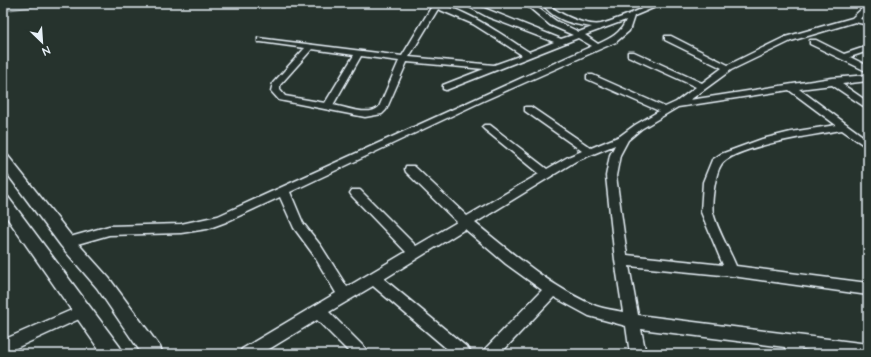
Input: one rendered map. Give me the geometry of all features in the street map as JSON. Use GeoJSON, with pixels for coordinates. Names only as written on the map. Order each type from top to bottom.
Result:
{"type":"FeatureCollection","features":[{"type":"Feature","properties":{"kind":"street"},"geometry":{"type":"LineString","coordinates":[[465,3],[561,42]]}},
{"type":"Feature","properties":{"kind":"street"},"geometry":{"type":"LineString","coordinates":[[527,3],[552,22],[579,35],[597,46]]}},
{"type":"Feature","properties":{"kind":"street"},"geometry":{"type":"LineString","coordinates":[[545,3],[552,11],[560,15],[600,27]]}},
{"type":"Feature","properties":{"kind":"street"},"geometry":{"type":"LineString","coordinates":[[446,87],[662,3]]}},
{"type":"Feature","properties":{"kind":"street"},"geometry":{"type":"LineString","coordinates":[[310,47],[276,85],[275,91],[282,98],[365,114],[379,112],[383,108],[404,59],[433,4],[476,22],[528,55]]}},
{"type":"Feature","properties":{"kind":"street"},"geometry":{"type":"LineString","coordinates":[[855,20],[868,5]]}},
{"type":"Feature","properties":{"kind":"street"},"geometry":{"type":"LineString","coordinates":[[67,242],[115,230],[175,231],[205,226],[613,40],[622,34],[629,23],[631,15]]}},
{"type":"Feature","properties":{"kind":"street"},"geometry":{"type":"LineString","coordinates":[[247,354],[572,159],[624,138],[728,68],[788,39],[855,20],[868,23]]}},
{"type":"Feature","properties":{"kind":"street"},"geometry":{"type":"LineString","coordinates":[[668,38],[728,68]]}},
{"type":"Feature","properties":{"kind":"street"},"geometry":{"type":"LineString","coordinates":[[261,40],[404,59],[497,68]]}},
{"type":"Feature","properties":{"kind":"street"},"geometry":{"type":"LineString","coordinates":[[813,42],[868,69]]}},
{"type":"Feature","properties":{"kind":"street"},"geometry":{"type":"LineString","coordinates":[[843,57],[868,48]]}},
{"type":"Feature","properties":{"kind":"street"},"geometry":{"type":"LineString","coordinates":[[327,107],[359,53]]}},
{"type":"Feature","properties":{"kind":"street"},"geometry":{"type":"LineString","coordinates":[[631,54],[702,86]]}},
{"type":"Feature","properties":{"kind":"street"},"geometry":{"type":"LineString","coordinates":[[590,77],[670,108],[790,87],[868,78]]}},
{"type":"Feature","properties":{"kind":"street"},"geometry":{"type":"LineString","coordinates":[[832,81],[868,106]]}},
{"type":"Feature","properties":{"kind":"street"},"geometry":{"type":"LineString","coordinates":[[790,87],[868,145]]}},
{"type":"Feature","properties":{"kind":"street"},"geometry":{"type":"LineString","coordinates":[[528,109],[590,152]]}},
{"type":"Feature","properties":{"kind":"street"},"geometry":{"type":"LineString","coordinates":[[487,127],[547,175]]}},
{"type":"Feature","properties":{"kind":"street"},"geometry":{"type":"LineString","coordinates":[[732,271],[707,212],[709,182],[716,163],[725,156],[766,141],[791,135],[849,130],[868,132]]}},
{"type":"Feature","properties":{"kind":"street"},"geometry":{"type":"LineString","coordinates":[[624,138],[615,155],[611,176],[621,260],[638,354]]}},
{"type":"Feature","properties":{"kind":"street"},"geometry":{"type":"LineString","coordinates":[[3,159],[67,242],[103,283],[153,354]]}},
{"type":"Feature","properties":{"kind":"street"},"geometry":{"type":"LineString","coordinates":[[410,169],[466,223],[511,260],[552,289],[594,312],[633,321],[793,348],[868,352]]}},
{"type":"Feature","properties":{"kind":"street"},"geometry":{"type":"LineString","coordinates":[[284,190],[298,225],[307,239],[317,250],[344,295]]}},
{"type":"Feature","properties":{"kind":"street"},"geometry":{"type":"LineString","coordinates":[[356,193],[415,253]]}},
{"type":"Feature","properties":{"kind":"street"},"geometry":{"type":"LineString","coordinates":[[3,201],[113,354]]}},
{"type":"Feature","properties":{"kind":"street"},"geometry":{"type":"LineString","coordinates":[[621,260],[732,271],[868,289]]}},
{"type":"Feature","properties":{"kind":"street"},"geometry":{"type":"LineString","coordinates":[[373,278],[464,354]]}},
{"type":"Feature","properties":{"kind":"street"},"geometry":{"type":"LineString","coordinates":[[490,354],[552,289]]}},
{"type":"Feature","properties":{"kind":"street"},"geometry":{"type":"LineString","coordinates":[[3,347],[83,311]]}},
{"type":"Feature","properties":{"kind":"street"},"geometry":{"type":"LineString","coordinates":[[318,311],[361,354]]}},
{"type":"Feature","properties":{"kind":"shaded area"},"geometry":{"type":"Polygon","coordinates":[[[3,3],[60,3],[3,11],[3,3]]]}}]}
